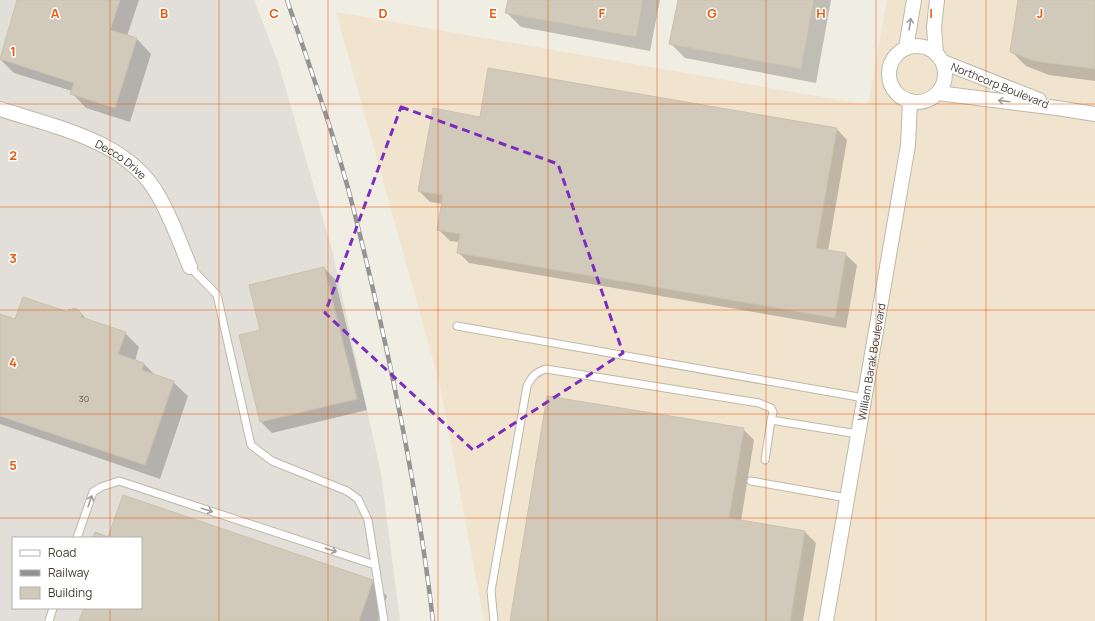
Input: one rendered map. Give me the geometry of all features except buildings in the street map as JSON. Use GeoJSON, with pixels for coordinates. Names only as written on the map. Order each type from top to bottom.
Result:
{"type":"FeatureCollection","features":[{"type":"Feature","properties":{"kind":"street"},"geometry":{"type":"LineString","coordinates":[[914,0],[906,48],[893,60],[889,76],[896,92],[910,101],[925,101],[938,93]]}},
{"type":"Feature","properties":{"kind":"street","name":"Northcorp Boulevard"},"geometry":{"type":"LineString","coordinates":[[936,0],[934,27],[945,78],[938,93],[1095,114]]}},
{"type":"Feature","properties":{"kind":"street","name":"Northcorp Boulevard"},"geometry":{"type":"LineString","coordinates":[[906,48],[922,46],[940,58],[1057,108]]}},
{"type":"Feature","properties":{"kind":"street","name":"William Barak Boulevard"},"geometry":{"type":"LineString","coordinates":[[826,621],[908,145],[910,101]]}},
{"type":"Feature","properties":{"kind":"street","name":"Decco Drive"},"geometry":{"type":"LineString","coordinates":[[0,109],[76,134],[112,150],[141,172],[157,194],[190,267]]}},
{"type":"Feature","properties":{"kind":"lane"},"geometry":{"type":"LineString","coordinates":[[190,267],[217,295],[251,445],[272,461],[347,491],[358,499],[368,520],[384,621]]}},
{"type":"Feature","properties":{"kind":"lane"},"geometry":{"type":"LineString","coordinates":[[458,326],[864,398]]}},
{"type":"Feature","properties":{"kind":"lane"},"geometry":{"type":"LineString","coordinates":[[494,621],[491,591],[526,394],[531,377],[538,372],[546,369],[759,403],[771,408],[773,412],[765,460]]}},
{"type":"Feature","properties":{"kind":"lane"},"geometry":{"type":"LineString","coordinates":[[771,420],[858,434]]}},
{"type":"Feature","properties":{"kind":"lane"},"geometry":{"type":"LineString","coordinates":[[77,537],[93,492],[101,487],[119,481],[375,565]]}},
{"type":"Feature","properties":{"kind":"lane"},"geometry":{"type":"LineString","coordinates":[[752,481],[847,498]]}},
{"type":"Feature","properties":{"kind":"lane"},"geometry":{"type":"LineString","coordinates":[[48,621],[53,609]]}},
{"type":"Feature","properties":{"kind":"highlighted area"},"geometry":{"type":"Polygon","coordinates":[[[401,107],[558,164],[623,353],[473,450],[325,313],[401,107]]]}},
{"type":"Feature","properties":{"kind":"shaded area"},"geometry":{"type":"Polygon","coordinates":[[[0,0],[254,0],[279,65],[333,254],[381,474],[400,621],[0,621],[0,0]]]}},
{"type":"Feature","properties":{"kind":"shaded area"},"geometry":{"type":"Polygon","coordinates":[[[887,0],[1095,0],[1095,621],[484,621],[440,385],[336,12],[868,105],[887,0]]]}},
{"type":"Feature","properties":{"kind":"railway"},"geometry":{"type":"LineString","coordinates":[[287,0],[323,105],[354,211],[390,364],[419,518],[433,621]]}}]}
